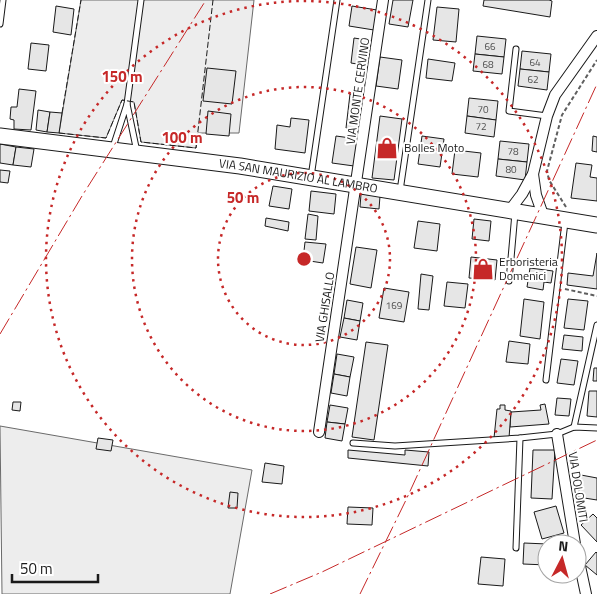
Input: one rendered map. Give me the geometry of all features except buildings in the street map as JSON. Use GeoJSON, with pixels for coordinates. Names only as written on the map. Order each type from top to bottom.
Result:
{"type":"FeatureCollection","features":[{"type":"Feature","properties":{"kind":"main road","name":"VIA SAN MAURIZIO AL LAMBRO"},"geometry":{"type":"LineString","coordinates":[[0,136],[311,178],[597,225]]}},
{"type":"Feature","properties":{"kind":"street","name":"VIA MONTE CERVINO"},"geometry":{"type":"LineString","coordinates":[[357,185],[383,0]]}},
{"type":"Feature","properties":{"kind":"street"},"geometry":{"type":"LineString","coordinates":[[513,210],[533,174],[547,116],[555,95],[597,36]]}},
{"type":"Feature","properties":{"kind":"street"},"geometry":{"type":"LineString","coordinates":[[533,174],[536,196],[544,215]]}},
{"type":"Feature","properties":{"kind":"street","name":"VIA GHISALLO"},"geometry":{"type":"LineString","coordinates":[[319,432],[357,185]]}},
{"type":"Feature","properties":{"kind":"street","name":"VIA DOLOMITI"},"geometry":{"type":"LineString","coordinates":[[557,434],[573,534]]}},
{"type":"Feature","properties":{"kind":"lane"},"geometry":{"type":"LineString","coordinates":[[0,24],[3,0]]}},
{"type":"Feature","properties":{"kind":"lane"},"geometry":{"type":"LineString","coordinates":[[112,150],[127,104],[141,0]]}},
{"type":"Feature","properties":{"kind":"lane"},"geometry":{"type":"LineString","coordinates":[[311,178],[337,0]]}},
{"type":"Feature","properties":{"kind":"lane"},"geometry":{"type":"LineString","coordinates":[[400,192],[428,0]]}},
{"type":"Feature","properties":{"kind":"lane"},"geometry":{"type":"LineString","coordinates":[[516,49],[508,111],[547,116]]}},
{"type":"Feature","properties":{"kind":"lane"},"geometry":{"type":"LineString","coordinates":[[127,104],[137,153]]}},
{"type":"Feature","properties":{"kind":"lane"},"geometry":{"type":"LineString","coordinates":[[509,281],[513,210]]}},
{"type":"Feature","properties":{"kind":"lane"},"geometry":{"type":"LineString","coordinates":[[546,380],[569,220]]}},
{"type":"Feature","properties":{"kind":"lane"},"geometry":{"type":"LineString","coordinates":[[574,427],[597,326]]}},
{"type":"Feature","properties":{"kind":"lane"},"geometry":{"type":"LineString","coordinates":[[352,444],[395,446],[520,438],[557,434],[574,427],[597,428]]}},
{"type":"Feature","properties":{"kind":"lane"},"geometry":{"type":"LineString","coordinates":[[516,548],[520,438]]}},
{"type":"Feature","properties":{"kind":"path"},"geometry":{"type":"LineString","coordinates":[[569,220],[549,180],[547,171],[562,115],[597,60]]}},
{"type":"Feature","properties":{"kind":"path"},"geometry":{"type":"LineString","coordinates":[[558,287],[597,296]]}},
{"type":"Feature","properties":{"kind":"shaded area"},"geometry":{"type":"Polygon","coordinates":[[[81,0],[254,0],[239,133],[198,133],[196,148],[141,142],[134,102],[122,100],[106,138],[59,133],[81,0]]]}},
{"type":"Feature","properties":{"kind":"shaded area"},"geometry":{"type":"Polygon","coordinates":[[[0,426],[252,470],[230,594],[2,594],[0,426]]]}},
{"type":"Feature","properties":{"kind":"fence"},"geometry":{"type":"LineString","coordinates":[[62,113],[81,0]]}},
{"type":"Feature","properties":{"kind":"fence"},"geometry":{"type":"LineString","coordinates":[[59,133],[106,138],[122,100],[134,102],[141,142],[196,148],[213,0]]}},
{"type":"Feature","properties":{"kind":"power"},"geometry":{"type":"LineString","coordinates":[[0,334],[82,196],[206,0]]}},
{"type":"Feature","properties":{"kind":"power"},"geometry":{"type":"LineString","coordinates":[[360,594],[406,500],[597,84]]}},
{"type":"Feature","properties":{"kind":"power"},"geometry":{"type":"LineString","coordinates":[[270,594],[322,572],[597,440]]}},
{"type":"Feature","properties":{"kind":"place","name":"Bolles Moto"},"geometry":{"type":"Point","coordinates":[387,148]}},
{"type":"Feature","properties":{"kind":"place","name":"Erboristeria Domenici"},"geometry":{"type":"Point","coordinates":[483,269]}}]}
